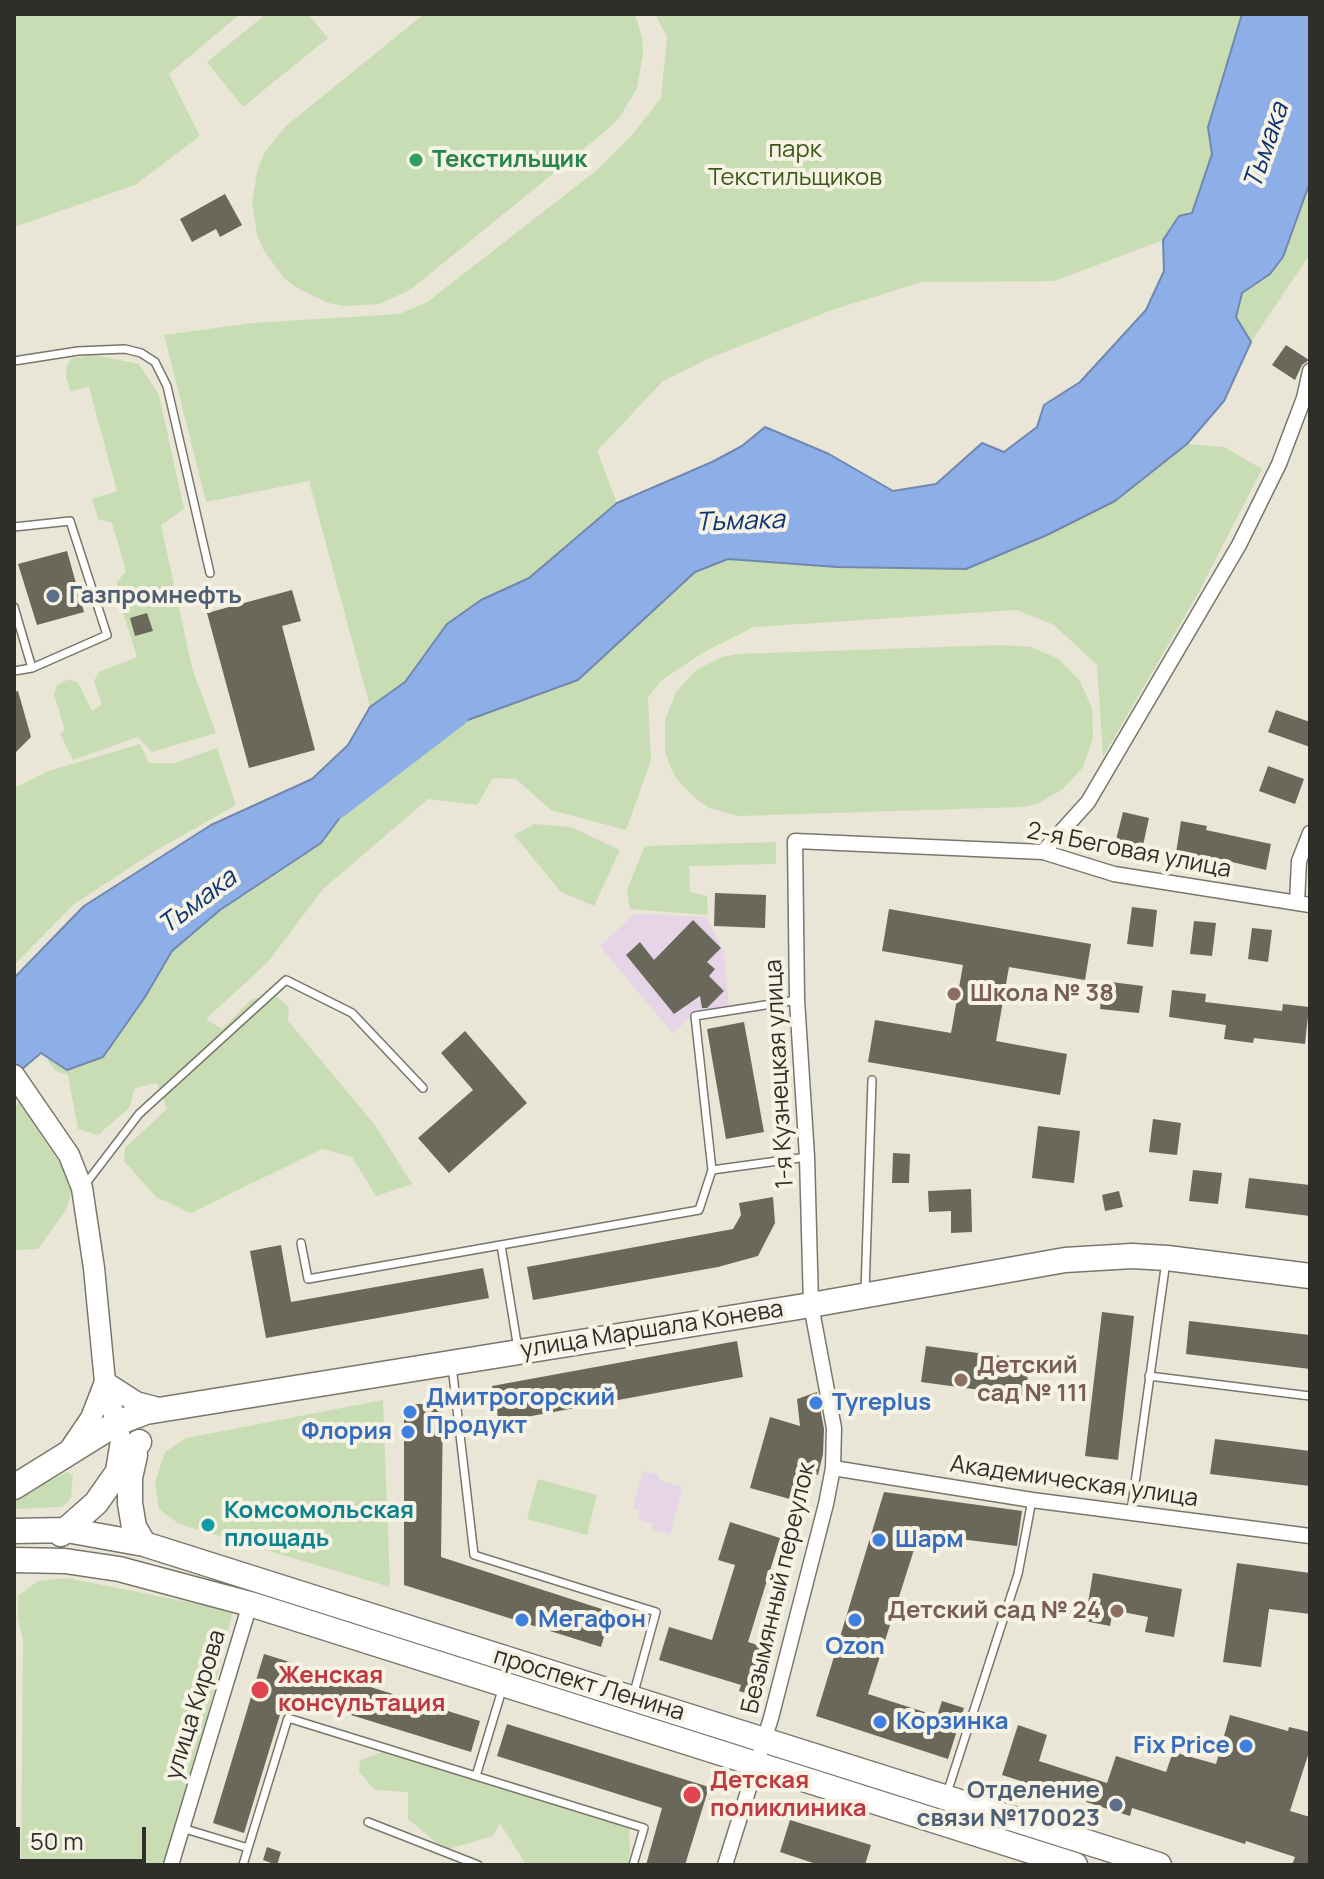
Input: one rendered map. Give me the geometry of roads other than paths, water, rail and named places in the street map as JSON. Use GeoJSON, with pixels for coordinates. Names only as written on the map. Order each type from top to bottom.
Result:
{"type":"FeatureCollection","features":[{"type":"Feature","properties":{"kind":"main road"},"geometry":{"type":"LineString","coordinates":[[14,1075],[69,1155],[82,1188],[94,1268],[105,1382],[121,1441],[120,1459],[110,1485]]}},
{"type":"Feature","properties":{"kind":"main road","name":"улица Маршала Конева"},"geometry":{"type":"LineString","coordinates":[[14,1487],[117,1423],[162,1409],[811,1305],[1065,1260],[1132,1256],[1167,1258],[1310,1276]]}},
{"type":"Feature","properties":{"kind":"main road"},"geometry":{"type":"LineString","coordinates":[[14,1559],[67,1530],[91,1509],[139,1442],[148,1424],[162,1409],[136,1402],[105,1382]]}},
{"type":"Feature","properties":{"kind":"main road"},"geometry":{"type":"LineString","coordinates":[[60,1460],[91,1418],[105,1382]]}},
{"type":"Feature","properties":{"kind":"main road"},"geometry":{"type":"LineString","coordinates":[[139,1442],[130,1478],[132,1515],[136,1531],[144,1544]]}},
{"type":"Feature","properties":{"kind":"main road"},"geometry":{"type":"LineString","coordinates":[[110,1485],[132,1515]]}},
{"type":"Feature","properties":{"kind":"main road","name":"проспект Ленина"},"geometry":{"type":"LineString","coordinates":[[14,1531],[67,1530],[144,1544],[1159,1865]]}},
{"type":"Feature","properties":{"kind":"main road","name":"проспект Ленина"},"geometry":{"type":"LineString","coordinates":[[14,1559],[65,1561],[136,1572],[250,1604],[1075,1865]]}},
{"type":"Feature","properties":{"kind":"street"},"geometry":{"type":"LineString","coordinates":[[1043,852],[1088,802],[1239,545],[1279,464],[1304,398],[1310,371]]}},
{"type":"Feature","properties":{"kind":"street"},"geometry":{"type":"LineString","coordinates":[[1303,904],[1299,861],[1310,833]]}},
{"type":"Feature","properties":{"kind":"street","name":"2-я Беговая улица"},"geometry":{"type":"LineString","coordinates":[[795,841],[1043,852],[1114,874],[1303,904]]}},
{"type":"Feature","properties":{"kind":"street","name":"1-я Кузнецкая улица"},"geometry":{"type":"LineString","coordinates":[[795,841],[797,1000],[807,1157],[811,1305]]}},
{"type":"Feature","properties":{"kind":"street","name":"Безымянный переулок"},"geometry":{"type":"LineString","coordinates":[[725,1865],[765,1740],[833,1468],[834,1428],[811,1305]]}},
{"type":"Feature","properties":{"kind":"street","name":"Академическая улица"},"geometry":{"type":"LineString","coordinates":[[833,1468],[1032,1500],[1310,1536]]}},
{"type":"Feature","properties":{"kind":"street","name":"улица Кирова"},"geometry":{"type":"LineString","coordinates":[[171,1865],[250,1604]]}},
{"type":"Feature","properties":{"kind":"lane"},"geometry":{"type":"LineString","coordinates":[[14,361],[78,351],[125,349],[141,353],[155,362],[167,386],[210,573]]}},
{"type":"Feature","properties":{"kind":"lane"},"geometry":{"type":"LineString","coordinates":[[14,527],[70,521],[107,635],[32,668],[14,671]]}},
{"type":"Feature","properties":{"kind":"lane"},"geometry":{"type":"LineString","coordinates":[[14,607],[32,668]]}},
{"type":"Feature","properties":{"kind":"lane"},"geometry":{"type":"LineString","coordinates":[[82,1188],[139,1114],[286,980],[352,1013],[423,1088]]}},
{"type":"Feature","properties":{"kind":"lane"},"geometry":{"type":"LineString","coordinates":[[301,1243],[308,1279],[699,1210],[712,1170],[695,1016],[797,1000]]}},
{"type":"Feature","properties":{"kind":"lane"},"geometry":{"type":"LineString","coordinates":[[865,1295],[872,1080]]}},
{"type":"Feature","properties":{"kind":"lane"},"geometry":{"type":"LineString","coordinates":[[712,1170],[807,1157]]}},
{"type":"Feature","properties":{"kind":"lane"},"geometry":{"type":"LineString","coordinates":[[501,1245],[518,1351]]}},
{"type":"Feature","properties":{"kind":"lane"},"geometry":{"type":"LineString","coordinates":[[1131,1512],[1167,1258]]}},
{"type":"Feature","properties":{"kind":"lane"},"geometry":{"type":"LineString","coordinates":[[451,1362],[474,1555],[656,1612],[633,1698]]}},
{"type":"Feature","properties":{"kind":"lane"},"geometry":{"type":"LineString","coordinates":[[1149,1376],[1310,1396]]}},
{"type":"Feature","properties":{"kind":"lane"},"geometry":{"type":"LineString","coordinates":[[946,1799],[1018,1574],[1032,1500]]}},
{"type":"Feature","properties":{"kind":"lane"},"geometry":{"type":"LineString","coordinates":[[476,1776],[504,1686]]}},
{"type":"Feature","properties":{"kind":"lane"},"geometry":{"type":"LineString","coordinates":[[243,1865],[288,1718],[644,1828],[633,1865]]}},
{"type":"Feature","properties":{"kind":"lane"},"geometry":{"type":"LineString","coordinates":[[368,1822],[478,1865]]}},
{"type":"Feature","properties":{"kind":"lane"},"geometry":{"type":"LineString","coordinates":[[182,1828],[248,1848]]}},
{"type":"Feature","properties":{"kind":"water"},"geometry":{"type":"Polygon","coordinates":[[[1242,14],[1310,14],[1310,182],[1283,257],[1270,274],[1242,293],[1236,317],[1251,342],[1224,401],[1187,444],[1115,501],[1047,535],[966,569],[837,567],[728,559],[695,572],[578,680],[421,737],[372,774],[321,843],[220,910],[172,951],[145,997],[103,1057],[67,1070],[41,1053],[14,1076],[14,978],[84,906],[211,825],[312,779],[348,745],[370,707],[405,682],[447,624],[481,600],[529,578],[617,503],[712,462],[742,446],[765,427],[829,454],[893,491],[936,484],[982,443],[1004,452],[1037,427],[1044,405],[1080,382],[1146,310],[1164,271],[1163,240],[1179,216],[1192,213],[1212,154],[1208,127],[1242,14]]]}},
{"type":"Feature","properties":{"kind":"waterway","name":"Тьмака"},"geometry":{"type":"LineString","coordinates":[[335,803],[454,712]]}},
{"type":"Feature","properties":{"kind":"place","name":"Текстильщик"},"geometry":{"type":"Point","coordinates":[416,160]}},
{"type":"Feature","properties":{"kind":"place","name":"Газпромнефть"},"geometry":{"type":"Point","coordinates":[53,596]}},
{"type":"Feature","properties":{"kind":"place","name":"Школа № 38"},"geometry":{"type":"Point","coordinates":[954,994]}},
{"type":"Feature","properties":{"kind":"place","name":"Детский сад № 111"},"geometry":{"type":"Point","coordinates":[961,1380]}},
{"type":"Feature","properties":{"kind":"place","name":"Tyreplus"},"geometry":{"type":"Point","coordinates":[816,1403]}},
{"type":"Feature","properties":{"kind":"place","name":"Дмитрогорский Продукт"},"geometry":{"type":"Point","coordinates":[410,1412]}},
{"type":"Feature","properties":{"kind":"place","name":"Флория"},"geometry":{"type":"Point","coordinates":[408,1432]}},
{"type":"Feature","properties":{"kind":"place","name":"Комсомольская площадь"},"geometry":{"type":"Point","coordinates":[208,1525]}},
{"type":"Feature","properties":{"kind":"place","name":"Шарм"},"geometry":{"type":"Point","coordinates":[879,1540]}},
{"type":"Feature","properties":{"kind":"place","name":"Детский сад № 24"},"geometry":{"type":"Point","coordinates":[1117,1611]}},
{"type":"Feature","properties":{"kind":"place","name":"Мегафон"},"geometry":{"type":"Point","coordinates":[522,1620]}},
{"type":"Feature","properties":{"kind":"place","name":"Ozon"},"geometry":{"type":"Point","coordinates":[855,1620]}},
{"type":"Feature","properties":{"kind":"place","name":"Женская консультация"},"geometry":{"type":"Point","coordinates":[260,1690]}},
{"type":"Feature","properties":{"kind":"place","name":"Корзинка"},"geometry":{"type":"Point","coordinates":[880,1722]}},
{"type":"Feature","properties":{"kind":"place","name":"Fix Price"},"geometry":{"type":"Point","coordinates":[1246,1746]}},
{"type":"Feature","properties":{"kind":"place","name":"Детская поликлиника"},"geometry":{"type":"Point","coordinates":[692,1795]}},
{"type":"Feature","properties":{"kind":"place","name":"Отделение связи №170023"},"geometry":{"type":"Point","coordinates":[1116,1805]}},
{"type":"Feature","properties":{"kind":"park label","name":"парк Текстильщиков"},"geometry":{"type":"Point","coordinates":[795,164]}}]}
